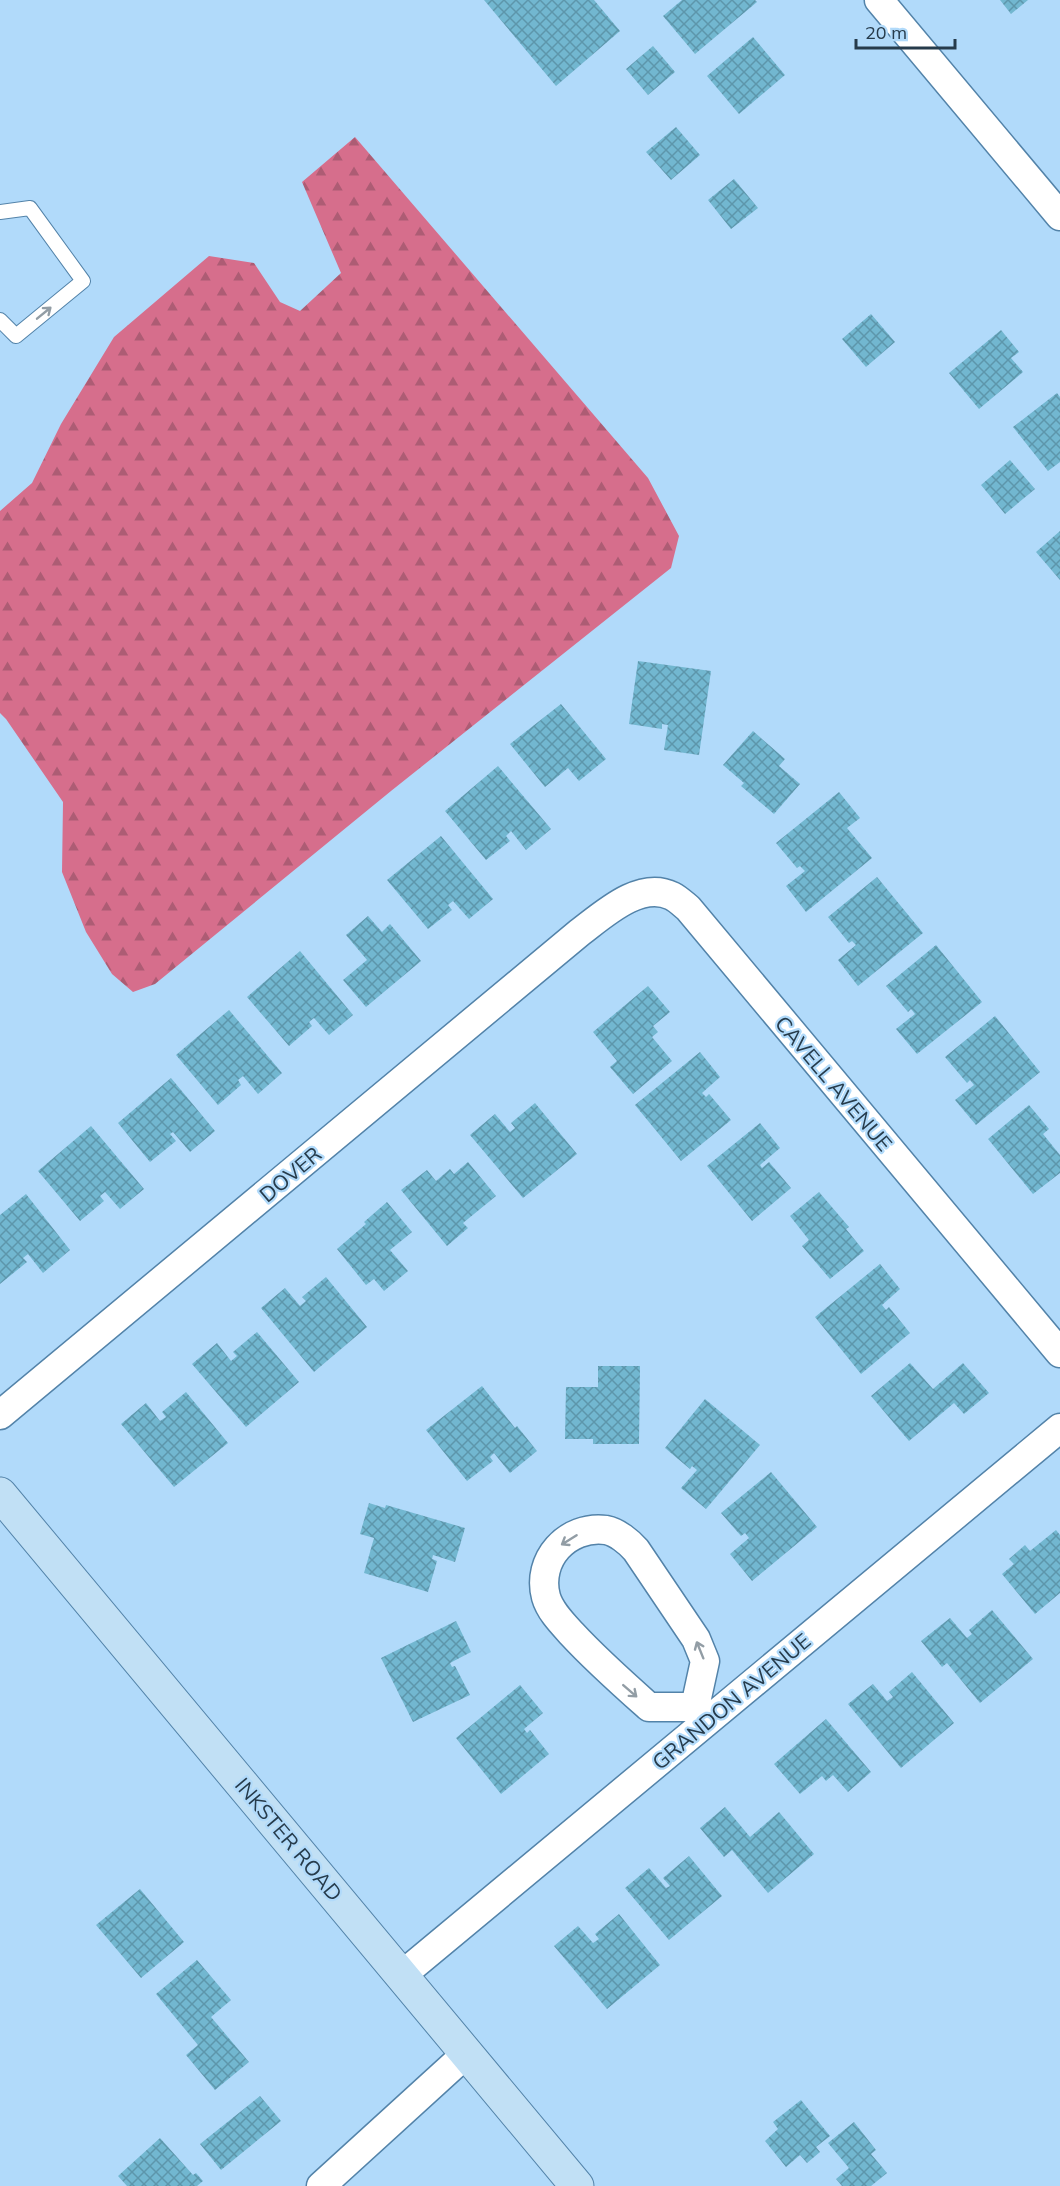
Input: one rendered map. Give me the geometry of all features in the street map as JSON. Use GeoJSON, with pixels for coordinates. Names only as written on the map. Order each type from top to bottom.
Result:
{"type":"FeatureCollection","features":[{"type":"Feature","properties":{"kind":"main road","name":"INKSTER ROAD"},"geometry":{"type":"LineString","coordinates":[[0,1494],[577,2186]]}},
{"type":"Feature","properties":{"kind":"street"},"geometry":{"type":"LineString","coordinates":[[879,0],[1060,216]]}},
{"type":"Feature","properties":{"kind":"street","name":"CAVELL AVENUE"},"geometry":{"type":"LineString","coordinates":[[579,933],[615,905],[631,897],[657,892],[672,896],[688,908],[1060,1353]]}},
{"type":"Feature","properties":{"kind":"street","name":"DOVER"},"geometry":{"type":"LineString","coordinates":[[0,1415],[579,933]]}},
{"type":"Feature","properties":{"kind":"street","name":"GRANDON AVENUE"},"geometry":{"type":"LineString","coordinates":[[402,1975],[701,1713],[1060,1428]]}},
{"type":"Feature","properties":{"kind":"street"},"geometry":{"type":"LineString","coordinates":[[607,1530],[628,1541],[636,1550],[696,1639],[705,1661],[701,1713],[649,1707],[600,1665],[557,1617],[546,1598],[543,1582],[544,1568],[551,1555],[563,1542],[575,1535],[607,1530]]}},
{"type":"Feature","properties":{"kind":"street"},"geometry":{"type":"LineString","coordinates":[[321,2186],[467,2053]]}},
{"type":"Feature","properties":{"kind":"lane"},"geometry":{"type":"LineString","coordinates":[[0,212],[30,208],[83,281],[16,336],[0,320]]}},
{"type":"Feature","properties":{"kind":"green space"},"geometry":{"type":"Polygon","coordinates":[[[355,137],[648,478],[679,536],[671,568],[391,791],[155,984],[133,992],[112,974],[86,932],[62,872],[63,802],[0,713],[0,511],[32,483],[61,424],[114,337],[209,256],[254,263],[280,302],[300,311],[341,273],[302,182],[355,137]]]}},
{"type":"Feature","properties":{"kind":"building"},"geometry":{"type":"Polygon","coordinates":[[[484,0],[594,0],[620,31],[556,86],[484,0]]]}},
{"type":"Feature","properties":{"kind":"building"},"geometry":{"type":"Polygon","coordinates":[[[682,0],[755,0],[757,2],[695,54],[663,16],[682,0]]]}},
{"type":"Feature","properties":{"kind":"building"},"geometry":{"type":"Polygon","coordinates":[[[1000,0],[1028,0],[1011,14],[1000,0]]]}},
{"type":"Feature","properties":{"kind":"building"},"geometry":{"type":"Polygon","coordinates":[[[753,37],[785,75],[739,114],[707,76],[753,37]]]}},
{"type":"Feature","properties":{"kind":"building"},"geometry":{"type":"Polygon","coordinates":[[[653,46],[675,72],[648,95],[626,69],[653,46]]]}},
{"type":"Feature","properties":{"kind":"building"},"geometry":{"type":"Polygon","coordinates":[[[676,127],[700,155],[671,180],[646,152],[676,127]]]}},
{"type":"Feature","properties":{"kind":"building"},"geometry":{"type":"Polygon","coordinates":[[[734,179],[758,208],[731,229],[708,200],[734,179]]]}},
{"type":"Feature","properties":{"kind":"building"},"geometry":{"type":"Polygon","coordinates":[[[871,314],[895,342],[866,367],[842,339],[871,314]]]}},
{"type":"Feature","properties":{"kind":"building"},"geometry":{"type":"Polygon","coordinates":[[[1001,330],[1019,352],[1011,358],[1023,372],[979,409],[949,373],[1001,330]]]}},
{"type":"Feature","properties":{"kind":"building"},"geometry":{"type":"Polygon","coordinates":[[[1057,393],[1060,397],[1060,462],[1048,471],[1013,427],[1057,393]]]}},
{"type":"Feature","properties":{"kind":"building"},"geometry":{"type":"Polygon","coordinates":[[[1010,460],[1035,489],[1005,514],[981,485],[1010,460]]]}},
{"type":"Feature","properties":{"kind":"building"},"geometry":{"type":"Polygon","coordinates":[[[1060,531],[1060,580],[1036,552],[1060,531]]]}},
{"type":"Feature","properties":{"kind":"building"},"geometry":{"type":"Polygon","coordinates":[[[638,661],[711,671],[699,755],[664,750],[668,725],[662,724],[662,729],[629,724],[638,661]]]}},
{"type":"Feature","properties":{"kind":"building"},"geometry":{"type":"Polygon","coordinates":[[[561,704],[606,759],[579,781],[568,768],[545,787],[510,744],[561,704]]]}},
{"type":"Feature","properties":{"kind":"building"},"geometry":{"type":"Polygon","coordinates":[[[753,731],[785,759],[779,766],[800,784],[774,814],[741,786],[744,783],[723,765],[753,731]]]}},
{"type":"Feature","properties":{"kind":"building"},"geometry":{"type":"Polygon","coordinates":[[[498,766],[551,829],[526,850],[511,831],[506,836],[510,841],[486,860],[445,811],[498,766]]]}},
{"type":"Feature","properties":{"kind":"building"},"geometry":{"type":"Polygon","coordinates":[[[839,792],[860,818],[847,828],[872,858],[806,912],[786,886],[805,871],[800,866],[797,868],[776,843],[839,792]]]}},
{"type":"Feature","properties":{"kind":"building"},"geometry":{"type":"Polygon","coordinates":[[[441,836],[493,899],[469,919],[453,901],[448,905],[452,910],[428,929],[387,880],[441,836]]]}},
{"type":"Feature","properties":{"kind":"building"},"geometry":{"type":"Polygon","coordinates":[[[877,877],[923,933],[858,986],[838,960],[856,945],[852,941],[849,943],[828,917],[877,877]]]}},
{"type":"Feature","properties":{"kind":"building"},"geometry":{"type":"Polygon","coordinates":[[[368,916],[382,932],[390,924],[421,961],[366,1007],[343,980],[367,960],[346,935],[368,916]]]}},
{"type":"Feature","properties":{"kind":"building"},"geometry":{"type":"Polygon","coordinates":[[[936,945],[982,1002],[917,1054],[896,1029],[915,1014],[911,1009],[908,1012],[886,986],[936,945]]]}},
{"type":"Feature","properties":{"kind":"building"},"geometry":{"type":"Polygon","coordinates":[[[300,951],[353,1015],[329,1035],[314,1018],[309,1022],[312,1026],[289,1046],[247,997],[300,951]]]}},
{"type":"Feature","properties":{"kind":"building"},"geometry":{"type":"Polygon","coordinates":[[[648,986],[670,1012],[653,1026],[658,1032],[652,1037],[672,1061],[633,1094],[610,1067],[617,1061],[593,1032],[648,986]]]}},
{"type":"Feature","properties":{"kind":"building"},"geometry":{"type":"Polygon","coordinates":[[[229,1010],[282,1073],[258,1094],[243,1076],[238,1080],[241,1085],[218,1105],[176,1055],[229,1010]]]}},
{"type":"Feature","properties":{"kind":"building"},"geometry":{"type":"Polygon","coordinates":[[[995,1016],[1040,1072],[976,1125],[955,1100],[974,1085],[970,1080],[967,1083],[945,1057],[995,1016]]]}},
{"type":"Feature","properties":{"kind":"building"},"geometry":{"type":"Polygon","coordinates":[[[700,1052],[720,1077],[702,1093],[706,1097],[709,1094],[731,1120],[681,1161],[635,1105],[700,1052]]]}},
{"type":"Feature","properties":{"kind":"building"},"geometry":{"type":"Polygon","coordinates":[[[171,1078],[215,1131],[190,1152],[173,1132],[170,1134],[176,1141],[150,1162],[118,1123],[171,1078]]]}},
{"type":"Feature","properties":{"kind":"building"},"geometry":{"type":"Polygon","coordinates":[[[535,1103],[577,1154],[523,1198],[470,1135],[495,1114],[510,1132],[515,1128],[511,1123],[535,1103]]]}},
{"type":"Feature","properties":{"kind":"building"},"geometry":{"type":"Polygon","coordinates":[[[1029,1105],[1049,1129],[1043,1134],[1060,1155],[1060,1173],[1033,1194],[988,1139],[1029,1105]]]}},
{"type":"Feature","properties":{"kind":"building"},"geometry":{"type":"Polygon","coordinates":[[[760,1123],[780,1148],[760,1165],[762,1168],[769,1162],[791,1188],[752,1221],[707,1166],[760,1123]]]}},
{"type":"Feature","properties":{"kind":"building"},"geometry":{"type":"Polygon","coordinates":[[[91,1126],[144,1189],[120,1209],[105,1192],[100,1196],[104,1201],[80,1221],[38,1171],[91,1126]]]}},
{"type":"Feature","properties":{"kind":"building"},"geometry":{"type":"Polygon","coordinates":[[[468,1162],[496,1196],[463,1223],[468,1228],[447,1246],[401,1190],[427,1170],[436,1181],[450,1169],[454,1174],[468,1162]]]}},
{"type":"Feature","properties":{"kind":"building"},"geometry":{"type":"Polygon","coordinates":[[[819,1192],[849,1227],[846,1229],[864,1251],[830,1279],[802,1246],[809,1240],[790,1216],[819,1192]]]}},
{"type":"Feature","properties":{"kind":"building"},"geometry":{"type":"Polygon","coordinates":[[[26,1194],[70,1250],[43,1273],[28,1254],[23,1258],[27,1262],[0,1284],[0,1215],[26,1194]]]}},
{"type":"Feature","properties":{"kind":"building"},"geometry":{"type":"Polygon","coordinates":[[[387,1202],[412,1232],[390,1250],[408,1271],[384,1291],[374,1279],[366,1285],[337,1249],[387,1202]]]}},
{"type":"Feature","properties":{"kind":"building"},"geometry":{"type":"Polygon","coordinates":[[[880,1264],[900,1289],[882,1305],[886,1310],[889,1307],[910,1333],[861,1374],[815,1317],[880,1264]]]}},
{"type":"Feature","properties":{"kind":"building"},"geometry":{"type":"Polygon","coordinates":[[[326,1277],[367,1327],[314,1372],[261,1308],[285,1288],[300,1306],[306,1301],[302,1297],[326,1277]]]}},
{"type":"Feature","properties":{"kind":"building"},"geometry":{"type":"Polygon","coordinates":[[[257,1332],[299,1382],[246,1427],[192,1364],[217,1343],[231,1361],[237,1356],[233,1352],[257,1332]]]}},
{"type":"Feature","properties":{"kind":"building"},"geometry":{"type":"Polygon","coordinates":[[[910,1363],[933,1389],[963,1363],[989,1393],[964,1414],[954,1403],[909,1441],[871,1396],[910,1363]]]}},
{"type":"Feature","properties":{"kind":"building"},"geometry":{"type":"Polygon","coordinates":[[[598,1366],[640,1366],[639,1444],[593,1444],[593,1439],[565,1439],[566,1387],[598,1387],[598,1366]]]}},
{"type":"Feature","properties":{"kind":"building"},"geometry":{"type":"Polygon","coordinates":[[[482,1386],[515,1428],[517,1426],[537,1451],[510,1473],[494,1453],[490,1457],[493,1461],[467,1481],[426,1430],[482,1386]]]}},
{"type":"Feature","properties":{"kind":"building"},"geometry":{"type":"Polygon","coordinates":[[[186,1392],[228,1443],[174,1487],[121,1424],[146,1403],[160,1421],[166,1417],[162,1412],[186,1392]]]}},
{"type":"Feature","properties":{"kind":"building"},"geometry":{"type":"Polygon","coordinates":[[[705,1399],[760,1445],[706,1509],[681,1488],[697,1470],[692,1466],[690,1469],[665,1448],[705,1399]]]}},
{"type":"Feature","properties":{"kind":"building"},"geometry":{"type":"Polygon","coordinates":[[[771,1472],[817,1527],[752,1581],[730,1554],[749,1538],[745,1533],[741,1536],[721,1513],[771,1472]]]}},
{"type":"Feature","properties":{"kind":"building"},"geometry":{"type":"Polygon","coordinates":[[[369,1503],[385,1508],[386,1505],[465,1528],[455,1562],[433,1555],[432,1559],[437,1561],[428,1592],[364,1573],[374,1538],[360,1534],[369,1503]]]}},
{"type":"Feature","properties":{"kind":"building"},"geometry":{"type":"Polygon","coordinates":[[[1056,1530],[1060,1535],[1060,1593],[1035,1614],[1002,1574],[1014,1564],[1009,1559],[1025,1545],[1030,1551],[1056,1530]]]}},
{"type":"Feature","properties":{"kind":"building"},"geometry":{"type":"Polygon","coordinates":[[[992,1610],[1033,1659],[980,1703],[947,1663],[942,1667],[921,1641],[950,1618],[967,1638],[972,1634],[969,1630],[992,1610]]]}},
{"type":"Feature","properties":{"kind":"building"},"geometry":{"type":"Polygon","coordinates":[[[456,1621],[471,1652],[450,1663],[452,1667],[455,1666],[470,1695],[413,1722],[381,1658],[456,1621]]]}},
{"type":"Feature","properties":{"kind":"building"},"geometry":{"type":"Polygon","coordinates":[[[912,1672],[954,1723],[901,1768],[848,1704],[873,1684],[887,1701],[893,1697],[889,1692],[912,1672]]]}},
{"type":"Feature","properties":{"kind":"building"},"geometry":{"type":"Polygon","coordinates":[[[520,1685],[543,1713],[524,1729],[527,1733],[530,1730],[549,1754],[501,1794],[456,1738],[520,1685]]]}},
{"type":"Feature","properties":{"kind":"building"},"geometry":{"type":"Polygon","coordinates":[[[826,1719],[871,1772],[848,1792],[833,1775],[826,1781],[822,1776],[800,1794],[774,1764],[826,1719]]]}},
{"type":"Feature","properties":{"kind":"building"},"geometry":{"type":"Polygon","coordinates":[[[725,1807],[750,1837],[779,1812],[814,1854],[768,1893],[732,1850],[724,1857],[700,1828],[725,1807]]]}},
{"type":"Feature","properties":{"kind":"building"},"geometry":{"type":"Polygon","coordinates":[[[689,1856],[722,1896],[669,1940],[625,1888],[649,1868],[666,1888],[670,1886],[663,1878],[689,1856]]]}},
{"type":"Feature","properties":{"kind":"building"},"geometry":{"type":"Polygon","coordinates":[[[140,1889],[184,1942],[141,1978],[96,1925],[140,1889]]]}},
{"type":"Feature","properties":{"kind":"building"},"geometry":{"type":"Polygon","coordinates":[[[619,1914],[660,1965],[607,2009],[554,1946],[578,1926],[593,1943],[599,1939],[595,1934],[619,1914]]]}},
{"type":"Feature","properties":{"kind":"building"},"geometry":{"type":"Polygon","coordinates":[[[197,1960],[231,2000],[211,2017],[249,2062],[215,2090],[186,2055],[198,2045],[156,1994],[197,1960]]]}},
{"type":"Feature","properties":{"kind":"building"},"geometry":{"type":"Polygon","coordinates":[[[260,2096],[281,2121],[221,2170],[200,2144],[260,2096]]]}},
{"type":"Feature","properties":{"kind":"building"},"geometry":{"type":"Polygon","coordinates":[[[801,2100],[830,2136],[816,2147],[820,2152],[807,2163],[800,2155],[786,2167],[765,2141],[778,2129],[773,2122],[801,2100]]]}},
{"type":"Feature","properties":{"kind":"building"},"geometry":{"type":"Polygon","coordinates":[[[854,2122],[876,2150],[871,2154],[887,2173],[871,2186],[842,2186],[836,2179],[849,2168],[828,2143],[854,2122]]]}},
{"type":"Feature","properties":{"kind":"building"},"geometry":{"type":"Polygon","coordinates":[[[160,2138],[193,2175],[196,2173],[203,2181],[197,2186],[127,2186],[118,2176],[160,2138]]]}}]}
